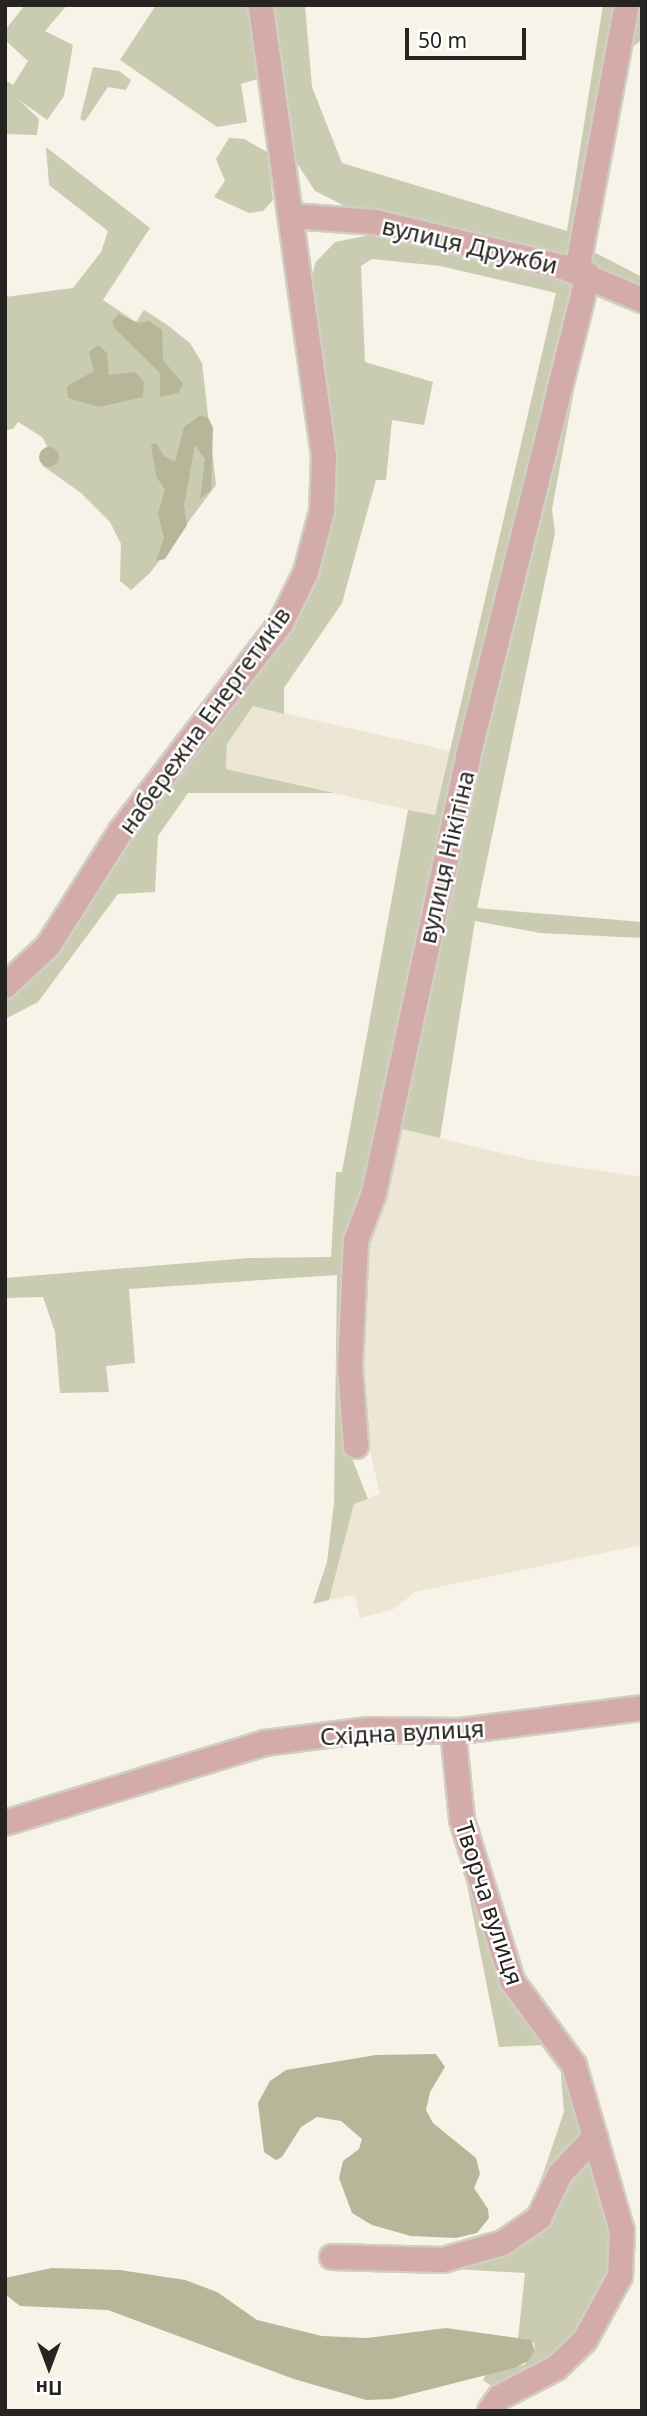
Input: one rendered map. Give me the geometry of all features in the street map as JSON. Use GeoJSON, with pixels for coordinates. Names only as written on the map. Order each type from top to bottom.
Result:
{"type":"FeatureCollection","features":[{"type":"Feature","properties":{"kind":"street","name":"набережна Енергетиків"},"geometry":{"type":"LineString","coordinates":[[5,986],[48,946],[121,831],[281,623],[306,572],[322,510],[324,456],[261,5]]}},
{"type":"Feature","properties":{"kind":"street","name":"вулиця Нікітіна"},"geometry":{"type":"LineString","coordinates":[[356,1446],[350,1367],[356,1241],[374,1193],[468,757],[583,273],[627,5]]}},
{"type":"Feature","properties":{"kind":"street","name":"вулиця Дружби"},"geometry":{"type":"LineString","coordinates":[[292,216],[375,222],[583,273],[642,300]]}},
{"type":"Feature","properties":{"kind":"street","name":"Східна вулиця"},"geometry":{"type":"LineString","coordinates":[[5,1822],[265,1743],[366,1730],[453,1731],[642,1708]]}},
{"type":"Feature","properties":{"kind":"street","name":"Творча вулиця"},"geometry":{"type":"LineString","coordinates":[[453,1731],[462,1820],[512,1981],[574,2066],[622,2231],[622,2263],[615,2289],[577,2350],[556,2368],[500,2397],[490,2411]]}},
{"type":"Feature","properties":{"kind":"street"},"geometry":{"type":"LineString","coordinates":[[332,2257],[370,2262],[443,2260],[502,2243],[538,2218],[560,2174],[595,2137]]}},
{"type":"Feature","properties":{"kind":"shaded area"},"geometry":{"type":"Polygon","coordinates":[[[253,706],[450,751],[435,816],[226,769],[227,744],[253,706]]]}},
{"type":"Feature","properties":{"kind":"shaded area"},"geometry":{"type":"Polygon","coordinates":[[[393,1127],[535,1161],[642,1177],[642,1545],[415,1592],[394,1609],[360,1618],[355,1595],[329,1600],[354,1504],[380,1494],[362,1417],[362,1259],[373,1235],[393,1127]]]}},
{"type":"Feature","properties":{"kind":"green space"},"geometry":{"type":"Polygon","coordinates":[[[25,5],[67,5],[45,31],[73,45],[64,96],[47,120],[18,99],[39,119],[37,135],[5,134],[5,80],[13,85],[28,61],[5,40],[5,30],[25,5]]]}},
{"type":"Feature","properties":{"kind":"green space"},"geometry":{"type":"Polygon","coordinates":[[[156,5],[250,5],[260,69],[258,79],[241,84],[247,122],[217,127],[120,60],[156,5]]]}},
{"type":"Feature","properties":{"kind":"green space"},"geometry":{"type":"Polygon","coordinates":[[[271,5],[305,5],[312,87],[342,163],[567,231],[603,5],[622,5],[576,246],[566,259],[359,213],[315,191],[296,162],[271,5]]]}},
{"type":"Feature","properties":{"kind":"green space"},"geometry":{"type":"Polygon","coordinates":[[[634,5],[642,5],[642,40],[628,50],[634,5]]]}},
{"type":"Feature","properties":{"kind":"green space"},"geometry":{"type":"Polygon","coordinates":[[[93,67],[119,71],[131,80],[126,90],[108,87],[85,121],[80,119],[93,67]]]}},
{"type":"Feature","properties":{"kind":"green space"},"geometry":{"type":"Polygon","coordinates":[[[229,138],[244,139],[267,152],[273,200],[263,211],[249,213],[214,197],[225,181],[216,159],[229,138]]]}},
{"type":"Feature","properties":{"kind":"green space"},"geometry":{"type":"Polygon","coordinates":[[[46,147],[150,228],[103,300],[136,322],[144,310],[166,324],[190,343],[202,363],[216,485],[150,573],[131,590],[120,581],[121,544],[110,522],[81,493],[43,466],[40,458],[47,446],[42,437],[18,422],[13,429],[5,430],[5,297],[73,288],[101,252],[108,231],[49,185],[46,147]]]}},
{"type":"Feature","properties":{"kind":"green space"},"geometry":{"type":"Polygon","coordinates":[[[376,234],[571,280],[576,287],[415,938],[373,1167],[351,1456],[368,1499],[354,1504],[329,1600],[313,1604],[327,1562],[334,1503],[337,1275],[129,1289],[135,1363],[106,1366],[109,1392],[60,1393],[55,1332],[43,1297],[5,1298],[5,1278],[249,1258],[331,1257],[336,1172],[342,1172],[408,810],[435,815],[556,293],[440,266],[372,259],[361,266],[365,362],[433,382],[424,425],[392,420],[386,480],[376,480],[342,603],[284,688],[284,714],[253,706],[227,744],[226,769],[334,793],[188,793],[158,836],[155,892],[118,894],[38,1002],[5,1019],[5,1002],[29,981],[300,608],[327,411],[312,279],[315,263],[335,242],[376,234]]]}},
{"type":"Feature","properties":{"kind":"green space"},"geometry":{"type":"Polygon","coordinates":[[[592,251],[642,277],[642,293],[589,270],[592,251]]]}},
{"type":"Feature","properties":{"kind":"green space"},"geometry":{"type":"Polygon","coordinates":[[[118,314],[138,323],[149,321],[162,330],[163,360],[183,384],[178,393],[160,397],[160,373],[115,329],[112,322],[118,314]]]}},
{"type":"Feature","properties":{"kind":"green space"},"geometry":{"type":"Polygon","coordinates":[[[585,331],[552,509],[555,533],[477,908],[642,922],[642,938],[540,933],[475,921],[440,1138],[393,1127],[453,857],[585,331]]]}},
{"type":"Feature","properties":{"kind":"green space"},"geometry":{"type":"Polygon","coordinates":[[[98,345],[107,353],[109,375],[135,372],[144,382],[143,397],[99,407],[68,398],[67,386],[94,371],[89,352],[98,345]]]}},
{"type":"Feature","properties":{"kind":"green space"},"geometry":{"type":"Polygon","coordinates":[[[201,415],[209,419],[213,428],[211,490],[200,499],[205,459],[195,445],[184,505],[187,525],[165,559],[156,561],[164,538],[158,513],[165,490],[156,476],[151,444],[156,443],[164,456],[175,462],[184,427],[201,415]]]}},
{"type":"Feature","properties":{"kind":"green space"},"geometry":{"type":"Polygon","coordinates":[[[49,447],[56,450],[59,457],[56,464],[49,467],[42,464],[39,457],[42,450],[49,447]]]}},
{"type":"Feature","properties":{"kind":"green space"},"geometry":{"type":"Polygon","coordinates":[[[459,1845],[560,2053],[618,2233],[608,2293],[557,2362],[497,2390],[483,2380],[488,2371],[524,2365],[535,2351],[534,2343],[518,2339],[525,2273],[453,2269],[529,2215],[564,2112],[560,2062],[545,2045],[499,2047],[459,1845]]]}},
{"type":"Feature","properties":{"kind":"green space"},"geometry":{"type":"Polygon","coordinates":[[[436,2054],[445,2067],[430,2092],[426,2110],[433,2123],[476,2158],[480,2174],[474,2188],[488,2209],[489,2218],[477,2233],[456,2238],[411,2236],[372,2225],[352,2213],[339,2178],[343,2161],[359,2149],[362,2139],[341,2121],[317,2117],[301,2127],[282,2157],[276,2160],[264,2152],[258,2103],[270,2081],[286,2070],[376,2055],[436,2054]]]}},
{"type":"Feature","properties":{"kind":"green space"},"geometry":{"type":"Polygon","coordinates":[[[52,2268],[120,2270],[185,2280],[217,2292],[257,2320],[322,2336],[367,2338],[446,2328],[531,2340],[535,2351],[528,2361],[514,2368],[392,2399],[366,2400],[294,2379],[108,2310],[20,2306],[5,2294],[5,2278],[52,2268]]]}}]}
